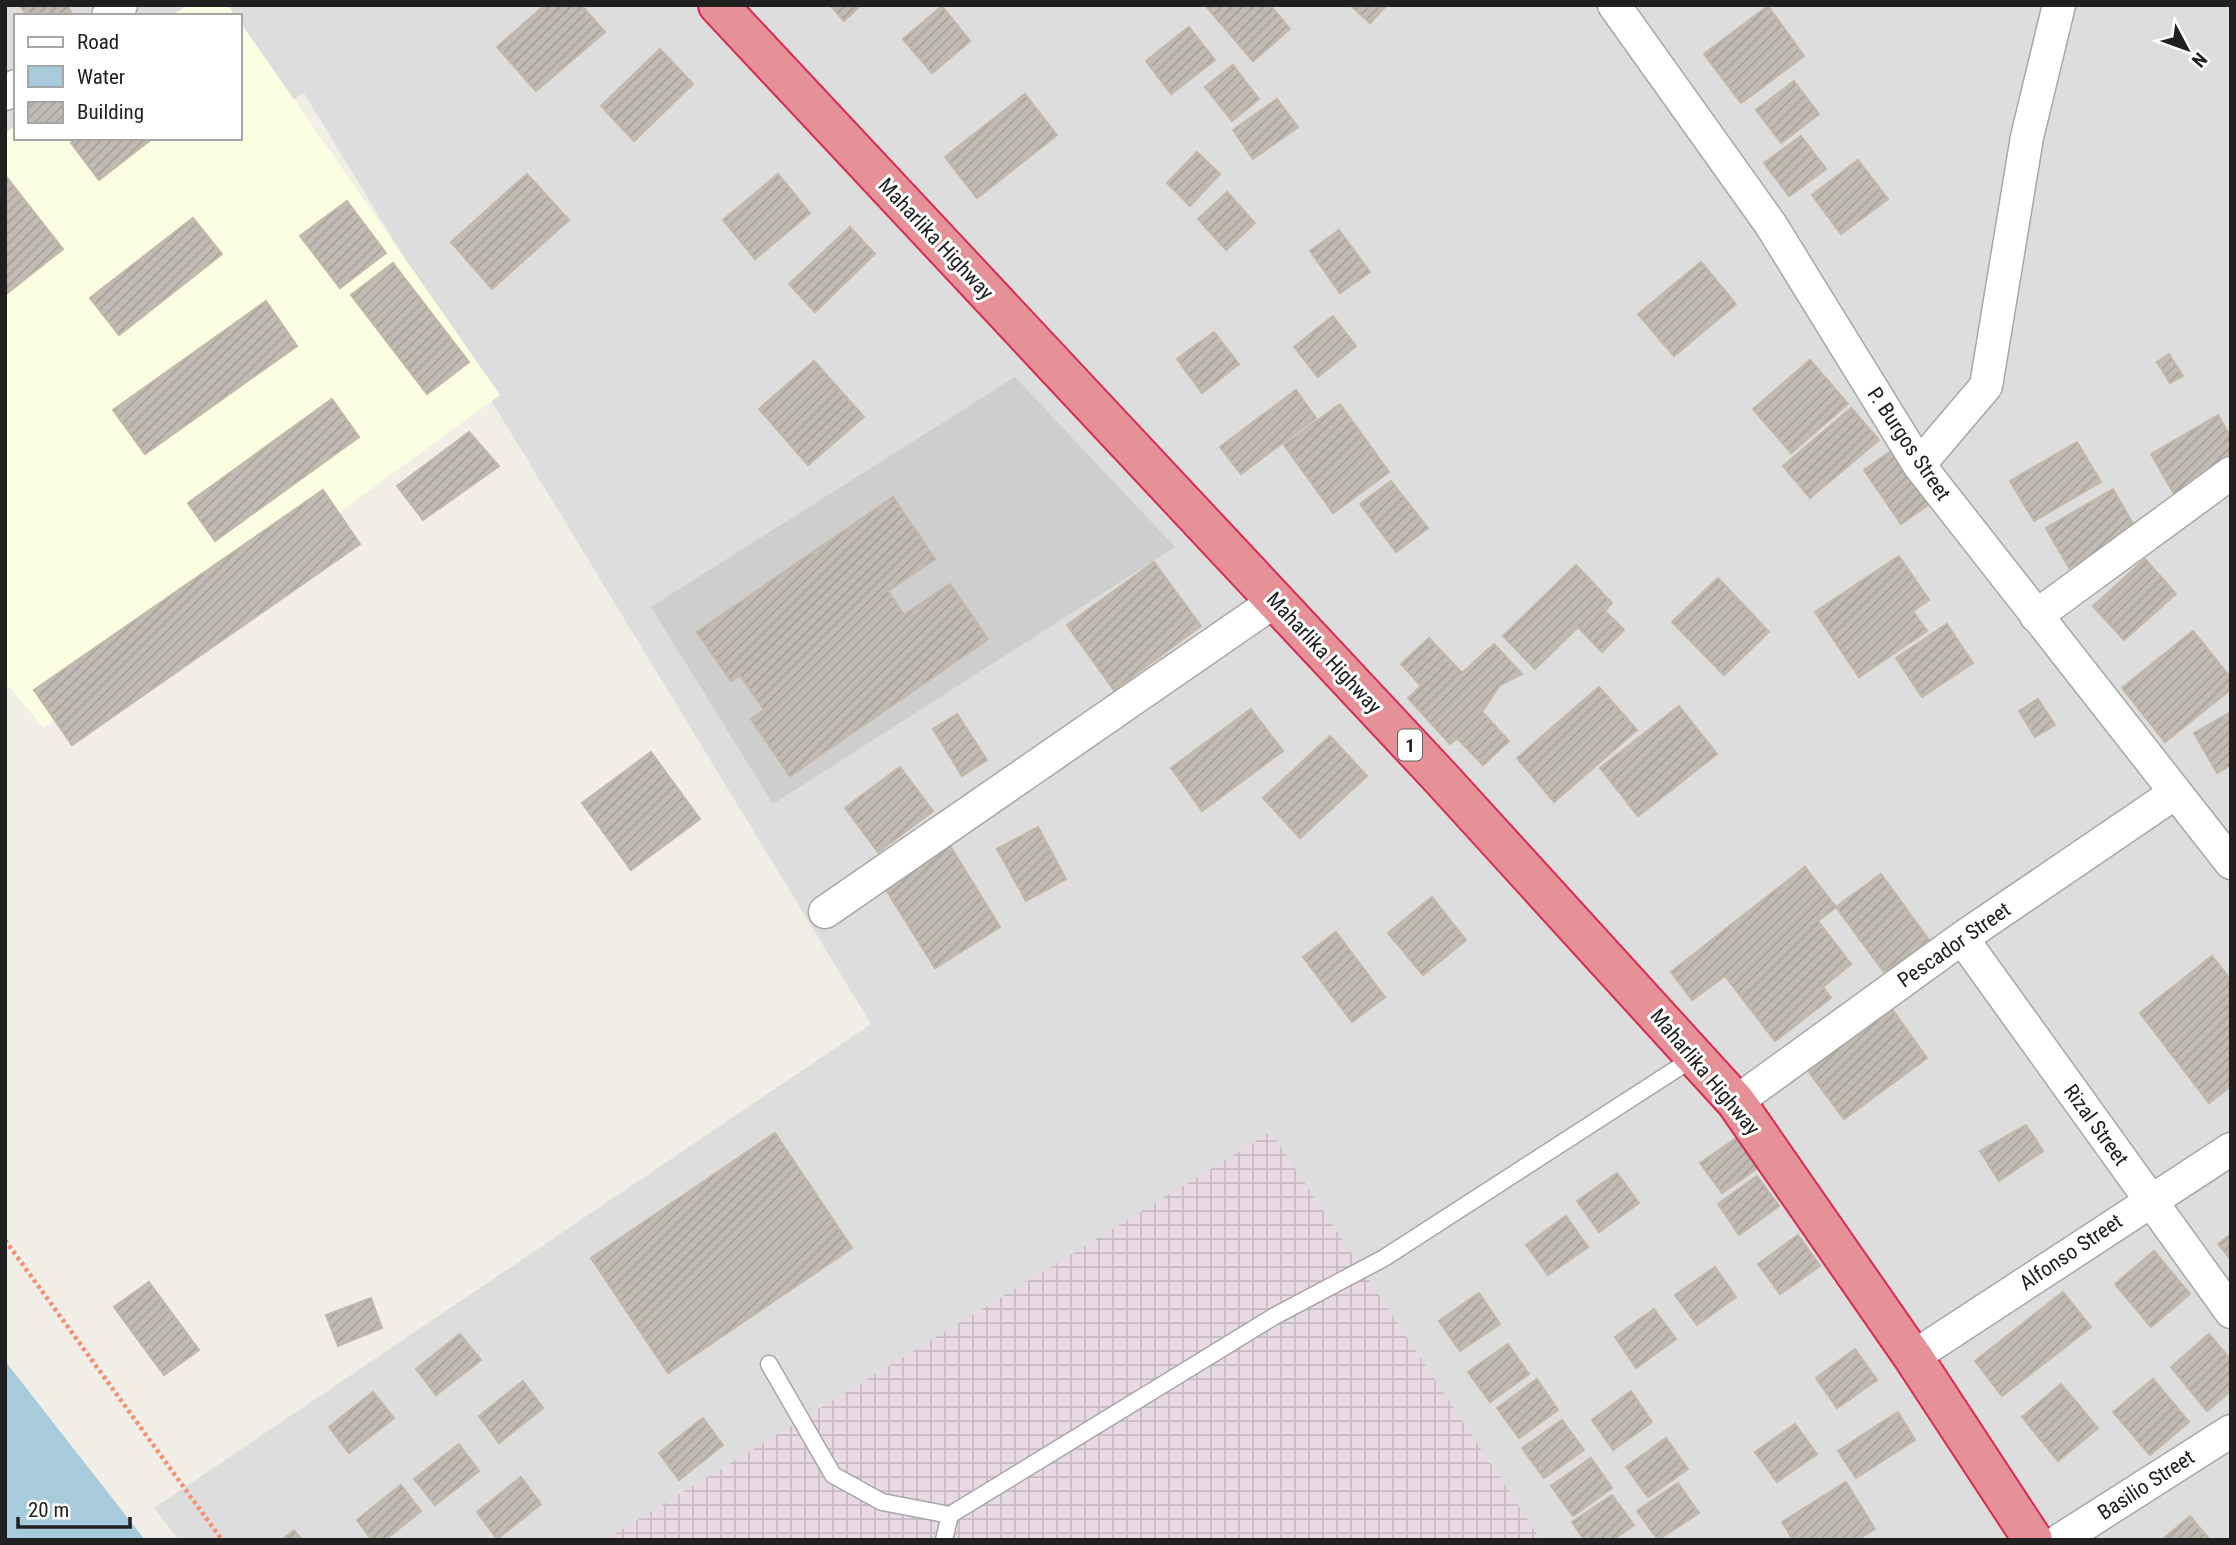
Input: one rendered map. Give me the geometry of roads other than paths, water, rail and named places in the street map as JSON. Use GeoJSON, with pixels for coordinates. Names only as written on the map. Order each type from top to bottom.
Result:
{"type":"FeatureCollection","features":[{"type":"Feature","properties":{"kind":"highway","name":"Maharlika Highway"},"geometry":{"type":"LineString","coordinates":[[718,5],[1275,601],[1736,1102],[1913,1357],[2033,1540]]}},
{"type":"Feature","properties":{"kind":"street","name":"P. Burgos Street"},"geometry":{"type":"LineString","coordinates":[[1614,5],[1772,225],[1919,465],[2231,863]]}},
{"type":"Feature","properties":{"kind":"street"},"geometry":{"type":"LineString","coordinates":[[1919,465],[1986,386],[2027,138],[2059,5]]}},
{"type":"Feature","properties":{"kind":"street"},"geometry":{"type":"LineString","coordinates":[[2036,616],[2231,473]]}},
{"type":"Feature","properties":{"kind":"street"},"geometry":{"type":"LineString","coordinates":[[825,912],[1275,601]]}},
{"type":"Feature","properties":{"kind":"street","name":"Pescador Street"},"geometry":{"type":"LineString","coordinates":[[1736,1102],[1962,938],[2175,793]]}},
{"type":"Feature","properties":{"kind":"street","name":"Rizal Street"},"geometry":{"type":"LineString","coordinates":[[1962,938],[2231,1312]]}},
{"type":"Feature","properties":{"kind":"street","name":"Alfonso Street"},"geometry":{"type":"LineString","coordinates":[[1913,1357],[2150,1200],[2231,1150]]}},
{"type":"Feature","properties":{"kind":"street","name":"Basilio Street"},"geometry":{"type":"LineString","coordinates":[[2060,1540],[2231,1431]]}},
{"type":"Feature","properties":{"kind":"lane"},"geometry":{"type":"LineString","coordinates":[[769,1364],[833,1475],[882,1502],[950,1515],[1273,1317],[1384,1258],[1696,1057]]}},
{"type":"Feature","properties":{"kind":"lane"},"geometry":{"type":"LineString","coordinates":[[944,1540],[950,1515]]}},
{"type":"Feature","properties":{"kind":"water"},"geometry":{"type":"Polygon","coordinates":[[[5,1361],[145,1540],[5,1540],[5,1361]]]}}]}
